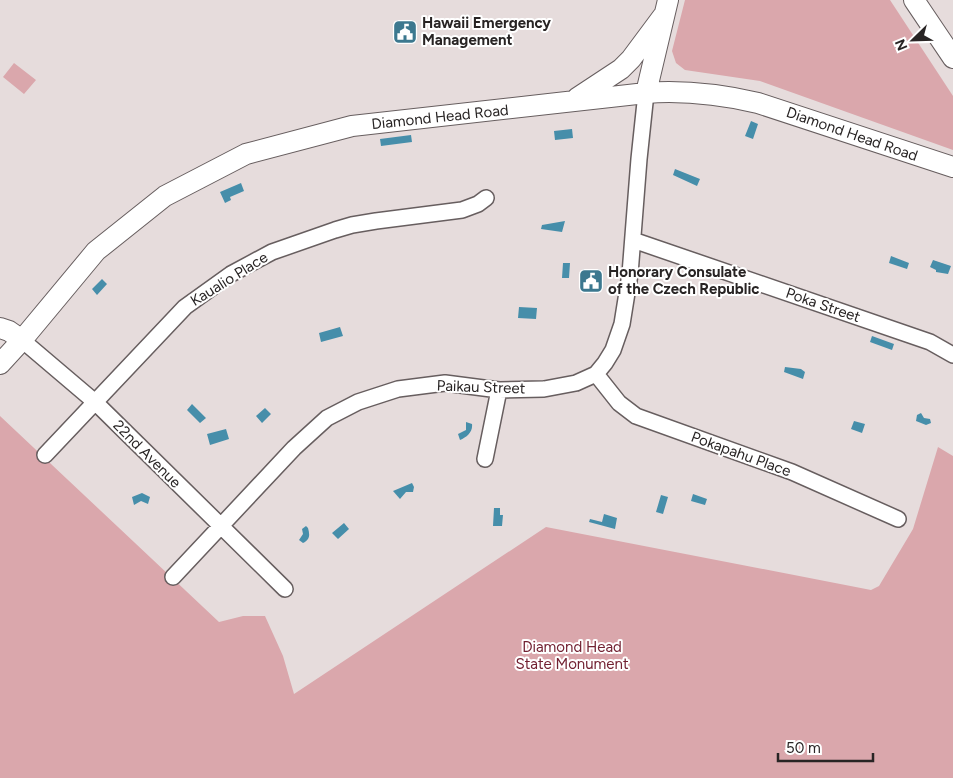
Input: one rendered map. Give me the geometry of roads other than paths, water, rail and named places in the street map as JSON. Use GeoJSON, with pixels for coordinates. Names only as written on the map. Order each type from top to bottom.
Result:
{"type":"FeatureCollection","features":[{"type":"Feature","properties":{"kind":"street"},"geometry":{"type":"LineString","coordinates":[[914,0],[953,58]]}},
{"type":"Feature","properties":{"kind":"street"},"geometry":{"type":"LineString","coordinates":[[596,374],[609,357],[620,331],[634,240],[638,159],[646,93],[666,8]]}},
{"type":"Feature","properties":{"kind":"street"},"geometry":{"type":"LineString","coordinates":[[572,101],[621,69],[631,59],[666,8]]}},
{"type":"Feature","properties":{"kind":"street","name":"Diamond Head Road"},"geometry":{"type":"LineString","coordinates":[[0,364],[96,251],[165,196],[246,154],[352,126],[646,93],[693,91],[758,103],[953,167]]}},
{"type":"Feature","properties":{"kind":"street","name":"Kaualio Place"},"geometry":{"type":"LineString","coordinates":[[44,455],[185,306],[231,274],[272,252],[296,242],[352,224],[462,210],[478,204],[486,198]]}},
{"type":"Feature","properties":{"kind":"street","name":"Poka Street"},"geometry":{"type":"LineString","coordinates":[[634,240],[930,342],[953,355]]}},
{"type":"Feature","properties":{"kind":"street","name":"22nd Avenue"},"geometry":{"type":"LineString","coordinates":[[0,328],[22,340],[95,402],[285,589]]}},
{"type":"Feature","properties":{"kind":"street","name":"Paikau Street"},"geometry":{"type":"LineString","coordinates":[[173,577],[294,448],[327,418],[358,402],[398,389],[445,383],[499,390],[561,387],[596,374]]}},
{"type":"Feature","properties":{"kind":"street","name":"Pokapahu Place"},"geometry":{"type":"LineString","coordinates":[[596,374],[619,403],[636,416],[792,472],[898,520]]}},
{"type":"Feature","properties":{"kind":"street"},"geometry":{"type":"LineString","coordinates":[[485,459],[499,390]]}},
{"type":"Feature","properties":{"kind":"water"},"geometry":{"type":"Polygon","coordinates":[[[751,121],[758,124],[753,139],[745,136],[751,121]]]}},
{"type":"Feature","properties":{"kind":"water"},"geometry":{"type":"Polygon","coordinates":[[[572,129],[573,138],[555,140],[554,131],[572,129]]]}},
{"type":"Feature","properties":{"kind":"water"},"geometry":{"type":"Polygon","coordinates":[[[411,135],[412,142],[381,146],[380,139],[411,135]]]}},
{"type":"Feature","properties":{"kind":"water"},"geometry":{"type":"Polygon","coordinates":[[[675,169],[700,179],[697,186],[673,175],[675,169]]]}},
{"type":"Feature","properties":{"kind":"water"},"geometry":{"type":"Polygon","coordinates":[[[241,183],[244,191],[230,197],[231,200],[225,203],[220,192],[241,183]]]}},
{"type":"Feature","properties":{"kind":"water"},"geometry":{"type":"Polygon","coordinates":[[[565,221],[562,232],[541,229],[542,225],[565,221]]]}},
{"type":"Feature","properties":{"kind":"water"},"geometry":{"type":"Polygon","coordinates":[[[891,256],[909,263],[907,269],[889,263],[891,256]]]}},
{"type":"Feature","properties":{"kind":"water"},"geometry":{"type":"Polygon","coordinates":[[[933,260],[951,266],[948,274],[936,272],[936,270],[930,267],[933,260]]]}},
{"type":"Feature","properties":{"kind":"water"},"geometry":{"type":"Polygon","coordinates":[[[563,263],[570,263],[569,278],[562,278],[563,263]]]}},
{"type":"Feature","properties":{"kind":"water"},"geometry":{"type":"Polygon","coordinates":[[[102,279],[107,284],[97,295],[92,289],[102,279]]]}},
{"type":"Feature","properties":{"kind":"water"},"geometry":{"type":"Polygon","coordinates":[[[519,307],[537,308],[536,319],[518,318],[519,307]]]}},
{"type":"Feature","properties":{"kind":"water"},"geometry":{"type":"Polygon","coordinates":[[[340,327],[343,336],[321,342],[319,333],[340,327]]]}},
{"type":"Feature","properties":{"kind":"water"},"geometry":{"type":"Polygon","coordinates":[[[872,336],[894,344],[892,350],[870,342],[872,336]]]}},
{"type":"Feature","properties":{"kind":"water"},"geometry":{"type":"Polygon","coordinates":[[[785,367],[801,369],[805,372],[803,379],[784,372],[785,367]]]}},
{"type":"Feature","properties":{"kind":"water"},"geometry":{"type":"Polygon","coordinates":[[[192,404],[206,418],[200,423],[187,410],[192,404]]]}},
{"type":"Feature","properties":{"kind":"water"},"geometry":{"type":"Polygon","coordinates":[[[265,408],[271,414],[262,423],[256,416],[265,408]]]}},
{"type":"Feature","properties":{"kind":"water"},"geometry":{"type":"Polygon","coordinates":[[[921,413],[924,418],[930,419],[931,423],[926,425],[916,421],[917,415],[921,413]]]}},
{"type":"Feature","properties":{"kind":"water"},"geometry":{"type":"Polygon","coordinates":[[[854,421],[865,424],[862,433],[851,429],[854,421]]]}},
{"type":"Feature","properties":{"kind":"water"},"geometry":{"type":"Polygon","coordinates":[[[466,422],[472,424],[472,429],[467,436],[460,440],[458,434],[466,430],[466,422]]]}},
{"type":"Feature","properties":{"kind":"water"},"geometry":{"type":"Polygon","coordinates":[[[226,429],[229,439],[210,445],[207,434],[226,429]]]}},
{"type":"Feature","properties":{"kind":"water"},"geometry":{"type":"Polygon","coordinates":[[[412,483],[414,487],[413,492],[406,492],[400,499],[393,491],[412,483]]]}},
{"type":"Feature","properties":{"kind":"water"},"geometry":{"type":"Polygon","coordinates":[[[142,493],[150,497],[148,504],[141,501],[134,505],[132,497],[142,493]]]}},
{"type":"Feature","properties":{"kind":"water"},"geometry":{"type":"Polygon","coordinates":[[[693,494],[707,499],[705,505],[691,501],[693,494]]]}},
{"type":"Feature","properties":{"kind":"water"},"geometry":{"type":"Polygon","coordinates":[[[661,495],[668,497],[663,514],[656,512],[661,495]]]}},
{"type":"Feature","properties":{"kind":"water"},"geometry":{"type":"Polygon","coordinates":[[[494,508],[500,508],[500,515],[503,515],[502,526],[493,526],[494,508]]]}},
{"type":"Feature","properties":{"kind":"water"},"geometry":{"type":"Polygon","coordinates":[[[604,514],[617,518],[615,529],[589,522],[590,519],[602,522],[604,514]]]}},
{"type":"Feature","properties":{"kind":"water"},"geometry":{"type":"Polygon","coordinates":[[[344,523],[349,529],[338,539],[332,533],[344,523]]]}},
{"type":"Feature","properties":{"kind":"water"},"geometry":{"type":"Polygon","coordinates":[[[306,526],[309,537],[303,543],[299,540],[303,534],[302,529],[306,526]]]}},
{"type":"Feature","properties":{"kind":"place","name":"Hawaii Emergency Management"},"geometry":{"type":"Point","coordinates":[405,32]}},
{"type":"Feature","properties":{"kind":"place","name":"Honorary Consulate of the Czech Republic"},"geometry":{"type":"Point","coordinates":[591,281]}},
{"type":"Feature","properties":{"kind":"park label","name":"Diamond Head State Monument"},"geometry":{"type":"Point","coordinates":[572,656]}}]}
